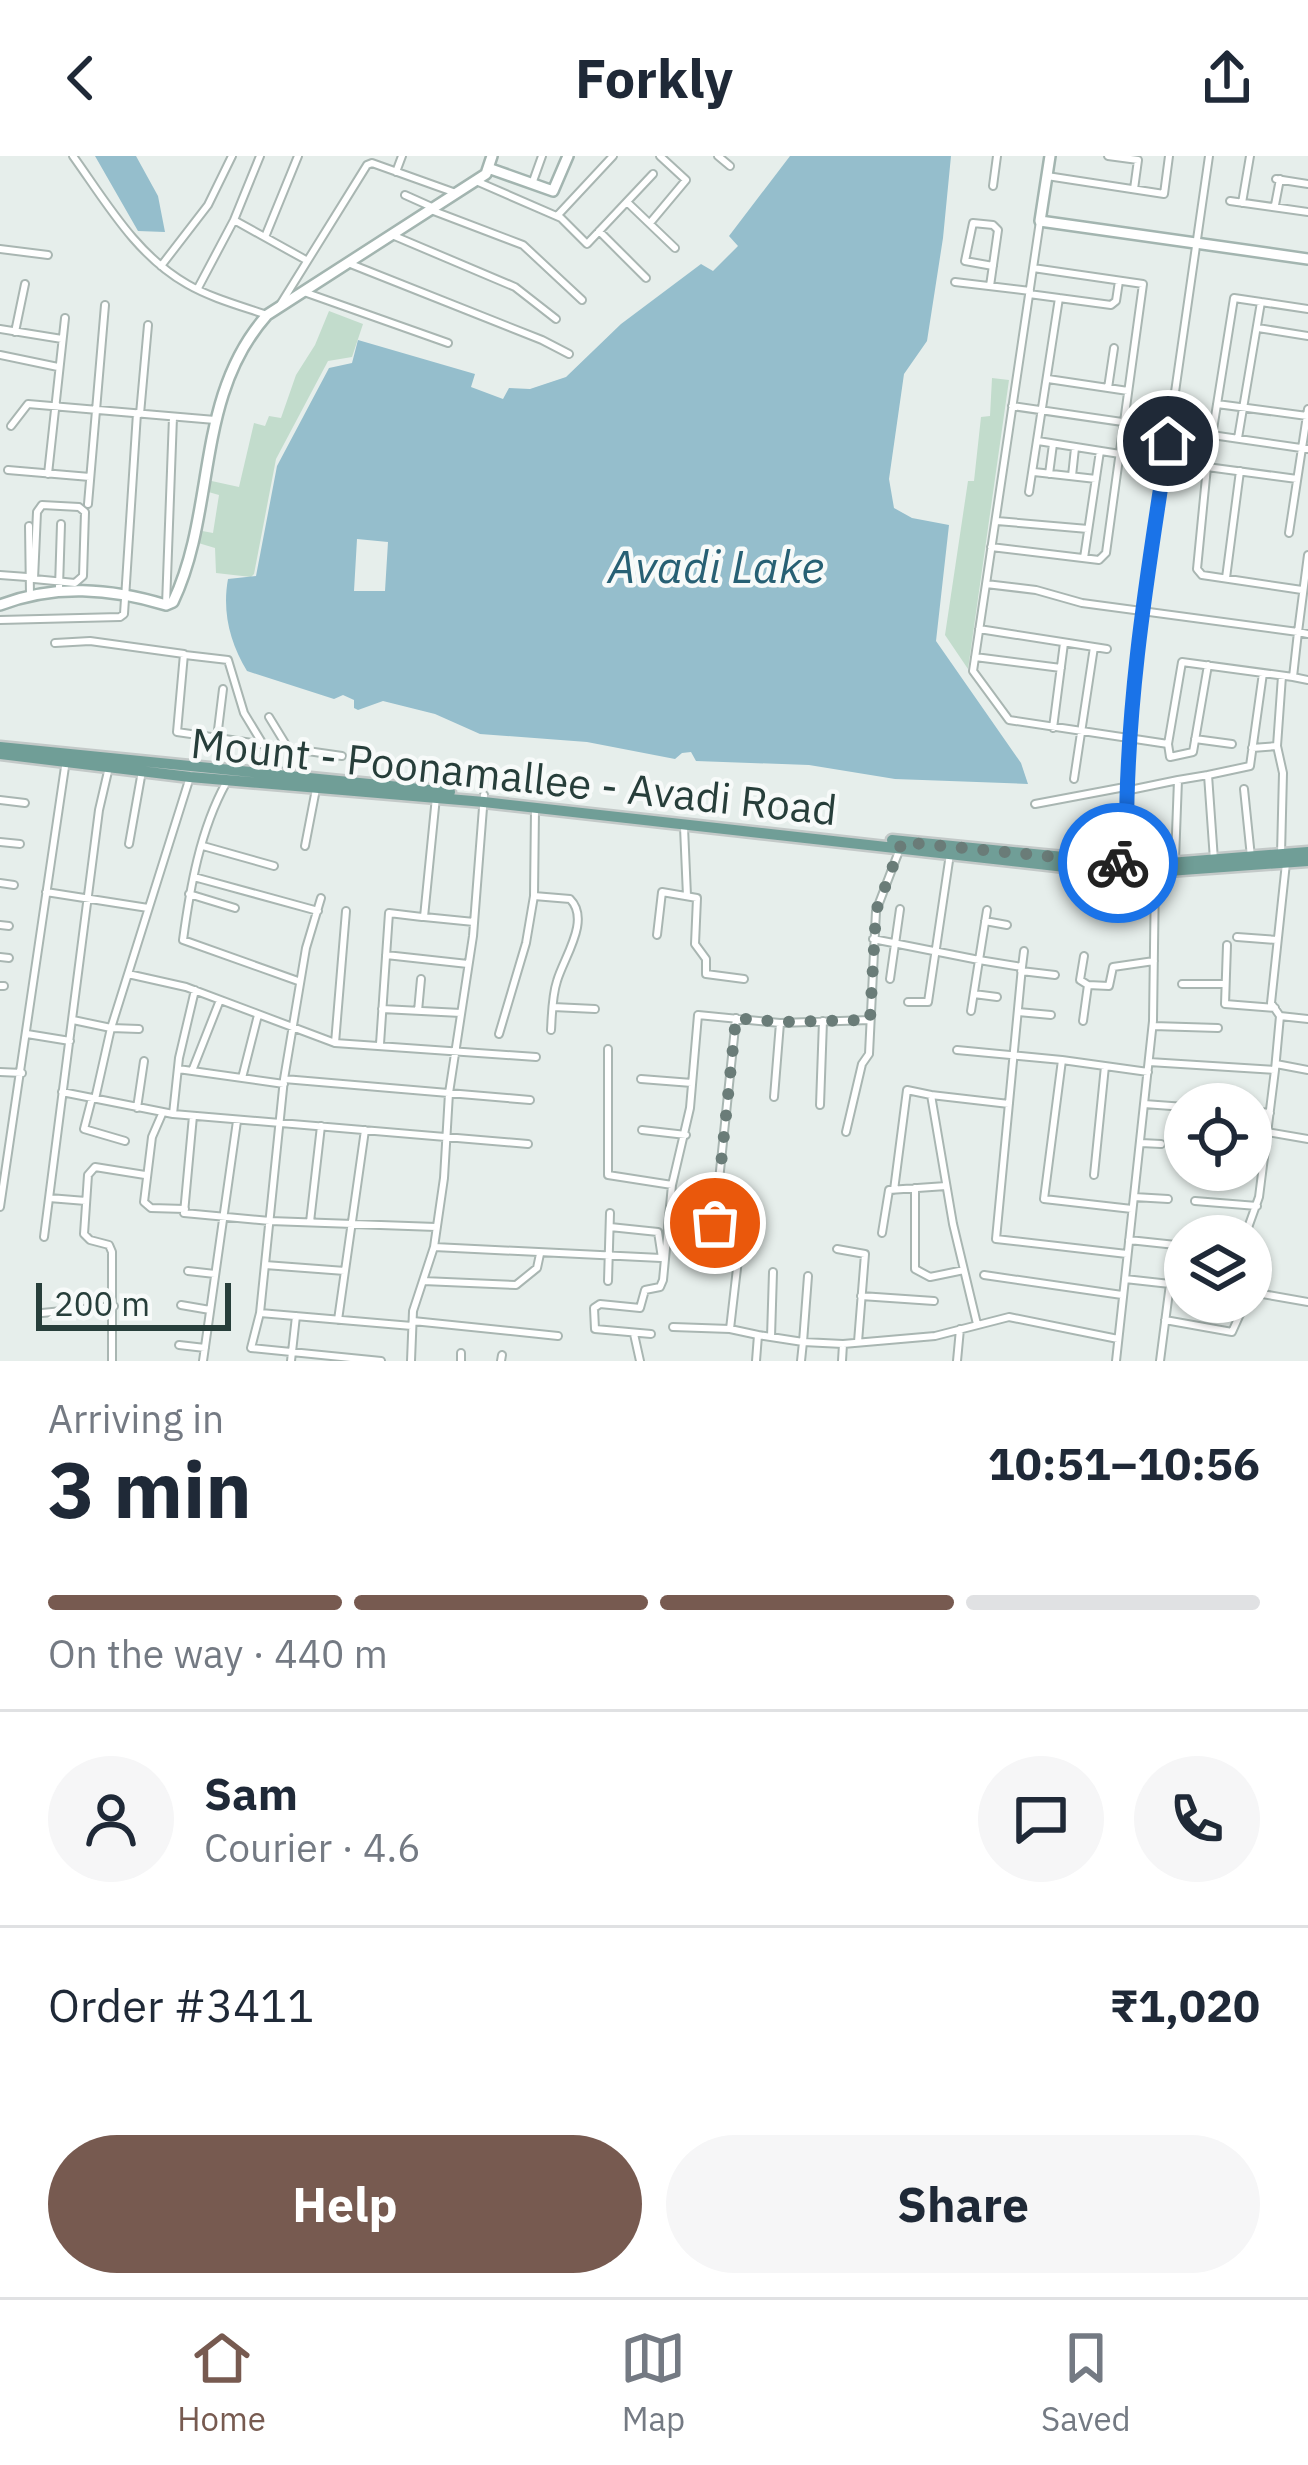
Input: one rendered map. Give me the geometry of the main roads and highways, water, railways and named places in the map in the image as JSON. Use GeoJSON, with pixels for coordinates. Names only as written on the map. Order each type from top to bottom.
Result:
{"type":"FeatureCollection","features":[{"type":"Feature","properties":{"kind":"main road"},"geometry":{"type":"LineString","coordinates":[[0,605],[59,587],[125,593],[166,605],[172,602],[222,390],[246,339],[267,315],[476,181],[489,160],[553,191],[568,156]]}},
{"type":"Feature","properties":{"kind":"main road"},"geometry":{"type":"LineString","coordinates":[[1050,156],[1040,221],[1308,259]]}},
{"type":"Feature","properties":{"kind":"main road","name":"Mount - Poonamallee - Avadi Road"},"geometry":{"type":"LineString","coordinates":[[0,751],[280,774],[1127,869]]}},
{"type":"Feature","properties":{"kind":"main road","name":"Mount - Poonamallee - Avadi Road"},"geometry":{"type":"LineString","coordinates":[[66,757],[190,777],[484,799],[536,809],[1127,869],[1308,856]]}},
{"type":"Feature","properties":{"kind":"main road","name":"Mount - Poonamallee - Avadi Road"},"geometry":{"type":"LineString","coordinates":[[1155,870],[1175,863],[1284,858]]}},
{"type":"Feature","properties":{"kind":"water"},"geometry":{"type":"Polygon","coordinates":[[[95,156],[136,156],[158,196],[165,232],[138,231],[95,156]]]}},
{"type":"Feature","properties":{"kind":"water","name":"Avadi Lake"},"geometry":{"type":"Polygon","coordinates":[[[790,156],[951,156],[927,341],[904,374],[889,479],[894,508],[912,518],[949,525],[936,641],[1021,763],[1028,784],[895,779],[809,765],[696,761],[691,752],[675,759],[587,742],[480,734],[435,714],[383,701],[358,710],[354,700],[343,695],[334,699],[247,671],[229,627],[228,579],[256,576],[277,466],[329,368],[352,363],[358,340],[475,374],[471,387],[503,399],[509,388],[530,389],[566,377],[621,324],[701,264],[713,271],[738,246],[729,236],[790,156]],[[357,539],[354,591],[385,591],[388,542],[357,539]]]}}]}
